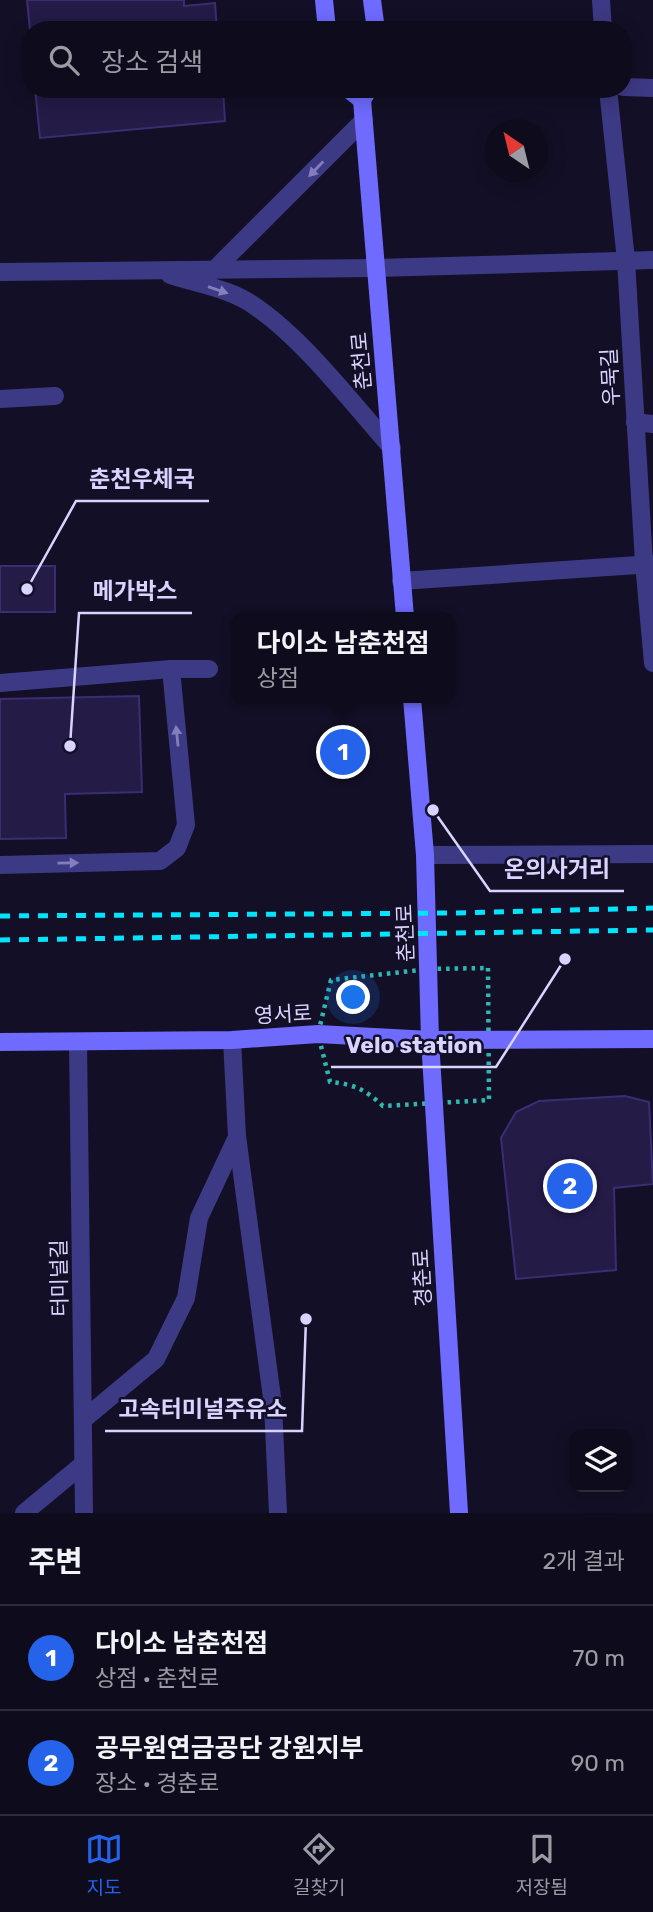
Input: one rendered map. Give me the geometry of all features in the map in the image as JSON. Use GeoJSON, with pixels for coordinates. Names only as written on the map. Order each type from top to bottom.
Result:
{"type":"FeatureCollection","features":[{"type":"Feature","properties":{"kind":"street"},"geometry":{"type":"LineString","coordinates":[[324,0],[326,21]]}},
{"type":"Feature","properties":{"kind":"street"},"geometry":{"type":"LineString","coordinates":[[372,0],[375,21]]}},
{"type":"Feature","properties":{"kind":"street"},"geometry":{"type":"LineString","coordinates":[[601,0],[602,21]]}},
{"type":"Feature","properties":{"kind":"street"},"geometry":{"type":"LineString","coordinates":[[632,87],[653,88]]}},
{"type":"Feature","properties":{"kind":"street","name":"춘천로"},"geometry":{"type":"LineString","coordinates":[[361,98],[404,612]]}},
{"type":"Feature","properties":{"kind":"street","name":"우묵길"},"geometry":{"type":"LineString","coordinates":[[609,98],[644,423],[653,663]]}},
{"type":"Feature","properties":{"kind":"street"},"geometry":{"type":"LineString","coordinates":[[215,270],[364,120]]}},
{"type":"Feature","properties":{"kind":"street"},"geometry":{"type":"LineString","coordinates":[[0,272],[376,268],[653,260]]}},
{"type":"Feature","properties":{"kind":"street"},"geometry":{"type":"LineString","coordinates":[[153,270],[223,291],[255,305],[281,328],[392,448]]}},
{"type":"Feature","properties":{"kind":"street"},"geometry":{"type":"LineString","coordinates":[[0,399],[55,397]]}},
{"type":"Feature","properties":{"kind":"street"},"geometry":{"type":"LineString","coordinates":[[401,581],[648,563]]}},
{"type":"Feature","properties":{"kind":"street"},"geometry":{"type":"LineString","coordinates":[[0,865],[160,861],[177,848],[186,825],[171,669]]}},
{"type":"Feature","properties":{"kind":"street"},"geometry":{"type":"LineString","coordinates":[[0,683],[171,669],[209,669]]}},
{"type":"Feature","properties":{"kind":"street","name":"춘천로"},"geometry":{"type":"LineString","coordinates":[[412,703],[425,855],[430,1041]]}},
{"type":"Feature","properties":{"kind":"street"},"geometry":{"type":"LineString","coordinates":[[425,855],[653,854]]}},
{"type":"Feature","properties":{"kind":"street","name":"영서로"},"geometry":{"type":"LineString","coordinates":[[0,1042],[232,1040],[318,1034],[430,1041],[653,1039]]}},
{"type":"Feature","properties":{"kind":"street"},"geometry":{"type":"LineString","coordinates":[[232,1040],[237,1136],[273,1405],[278,1513]]}},
{"type":"Feature","properties":{"kind":"street","name":"경춘로"},"geometry":{"type":"LineString","coordinates":[[430,1041],[459,1513]]}},
{"type":"Feature","properties":{"kind":"street","name":"터미널길"},"geometry":{"type":"LineString","coordinates":[[78,1042],[84,1513]]}},
{"type":"Feature","properties":{"kind":"street"},"geometry":{"type":"LineString","coordinates":[[84,1419],[156,1359],[186,1298],[199,1218],[237,1136]]}},
{"type":"Feature","properties":{"kind":"street"},"geometry":{"type":"LineString","coordinates":[[24,1513],[82,1465]]}},
{"type":"Feature","properties":{"kind":"building"},"geometry":{"type":"Polygon","coordinates":[[[27,0],[184,0],[184,6],[215,3],[216,21],[29,21],[27,0]]]}},
{"type":"Feature","properties":{"kind":"building"},"geometry":{"type":"Polygon","coordinates":[[[36,98],[224,98],[225,121],[40,138],[36,98]]]}},
{"type":"Feature","properties":{"kind":"building"},"geometry":{"type":"Polygon","coordinates":[[[0,566],[55,566],[55,612],[0,612],[0,566]]]}},
{"type":"Feature","properties":{"kind":"building"},"geometry":{"type":"Polygon","coordinates":[[[139,696],[142,792],[65,794],[66,838],[0,839],[0,699],[139,696]]]}},
{"type":"Feature","properties":{"kind":"building"},"geometry":{"type":"Polygon","coordinates":[[[625,1096],[649,1102],[653,1184],[614,1188],[616,1270],[516,1279],[501,1138],[516,1112],[539,1101],[625,1096]]]}},
{"type":"Feature","properties":{"kind":"railway"},"geometry":{"type":"LineString","coordinates":[[0,916],[455,913],[653,908]]}},
{"type":"Feature","properties":{"kind":"railway"},"geometry":{"type":"LineString","coordinates":[[0,940],[653,930]]}},
{"type":"Feature","properties":{"kind":"place","name":"춘천우체국"},"geometry":{"type":"Point","coordinates":[27,589]}},
{"type":"Feature","properties":{"kind":"place","name":"메가박스"},"geometry":{"type":"Point","coordinates":[70,746]}},
{"type":"Feature","properties":{"kind":"place","name":"다이소 남춘천점"},"geometry":{"type":"Point","coordinates":[343,752]}},
{"type":"Feature","properties":{"kind":"place","name":"온의사거리"},"geometry":{"type":"Point","coordinates":[433,810]}},
{"type":"Feature","properties":{"kind":"place","name":"Velo station"},"geometry":{"type":"Point","coordinates":[565,959]}},
{"type":"Feature","properties":{"kind":"place","name":"공무원연금공단 강원지부"},"geometry":{"type":"Point","coordinates":[570,1186]}},
{"type":"Feature","properties":{"kind":"place","name":"고속터미널주유소"},"geometry":{"type":"Point","coordinates":[306,1319]}}]}
